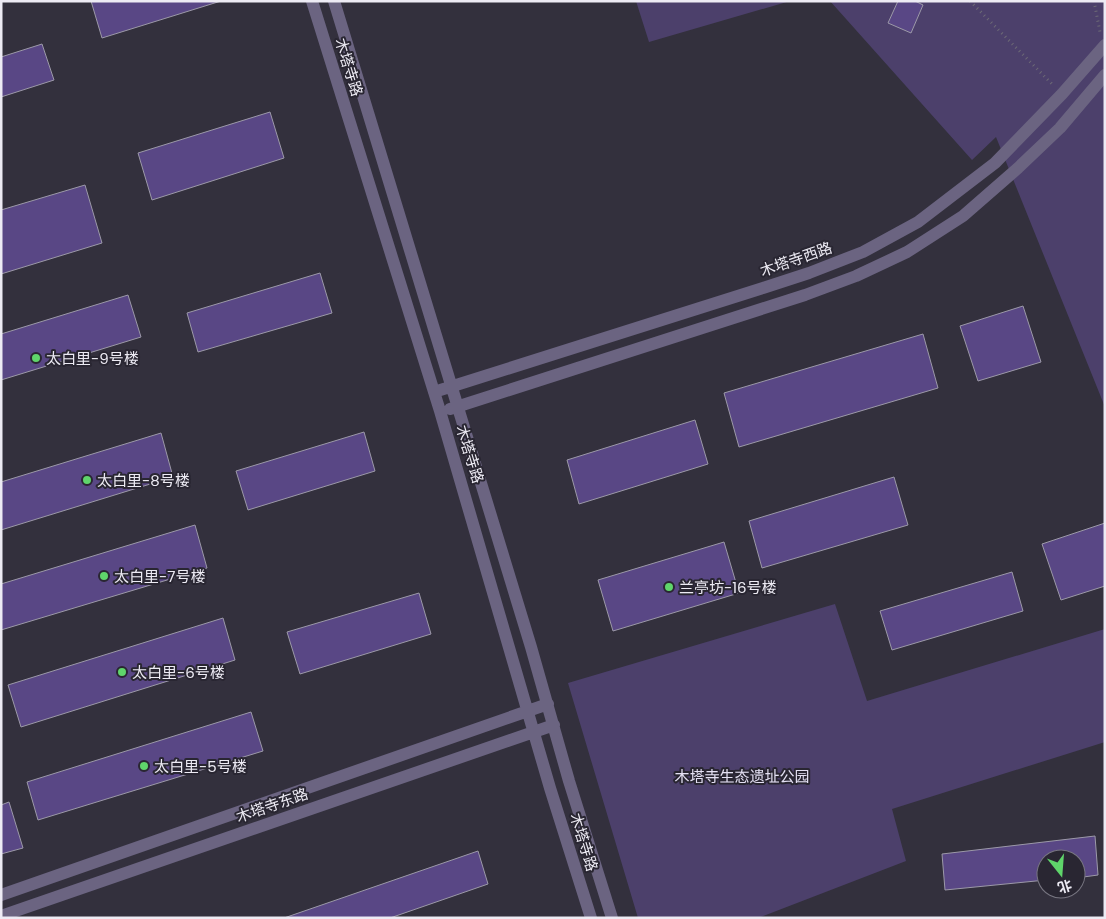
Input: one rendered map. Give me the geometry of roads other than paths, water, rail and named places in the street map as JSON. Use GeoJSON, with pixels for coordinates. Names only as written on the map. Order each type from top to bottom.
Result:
{"type":"FeatureCollection","features":[{"type":"Feature","properties":{"kind":"street","name":"木塔寺路"},"geometry":{"type":"LineString","coordinates":[[312,1],[440,411],[535,731],[550,788],[591,918]]}},
{"type":"Feature","properties":{"kind":"street","name":"木塔寺路"},"geometry":{"type":"LineString","coordinates":[[334,1],[612,918]]}},
{"type":"Feature","properties":{"kind":"street","name":"木塔寺西路"},"geometry":{"type":"LineString","coordinates":[[434,392],[782,282],[863,252],[918,222],[995,163],[1062,94],[1104,46]]}},
{"type":"Feature","properties":{"kind":"street"},"geometry":{"type":"LineString","coordinates":[[440,411],[806,295],[856,276],[907,252],[962,216],[1018,168],[1060,128],[1105,74]]}},
{"type":"Feature","properties":{"kind":"street","name":"木塔寺东路"},"geometry":{"type":"LineString","coordinates":[[1,895],[548,704]]}},
{"type":"Feature","properties":{"kind":"street","name":"木塔寺东路"},"geometry":{"type":"LineString","coordinates":[[1,916],[554,724]]}},
{"type":"Feature","properties":{"kind":"place","name":"太白里-9号楼"},"geometry":{"type":"Point","coordinates":[36,358]}},
{"type":"Feature","properties":{"kind":"place","name":"太白里-8号楼"},"geometry":{"type":"Point","coordinates":[87,480]}},
{"type":"Feature","properties":{"kind":"place","name":"太白里-7号楼"},"geometry":{"type":"Point","coordinates":[104,576]}},
{"type":"Feature","properties":{"kind":"place","name":"兰亭坊-16号楼"},"geometry":{"type":"Point","coordinates":[669,587]}},
{"type":"Feature","properties":{"kind":"place","name":"太白里-6号楼"},"geometry":{"type":"Point","coordinates":[122,672]}},
{"type":"Feature","properties":{"kind":"place","name":"太白里-5号楼"},"geometry":{"type":"Point","coordinates":[144,766]}},
{"type":"Feature","properties":{"kind":"park label","name":"木塔寺生态遗址公园"},"geometry":{"type":"Point","coordinates":[742,776]}}]}
